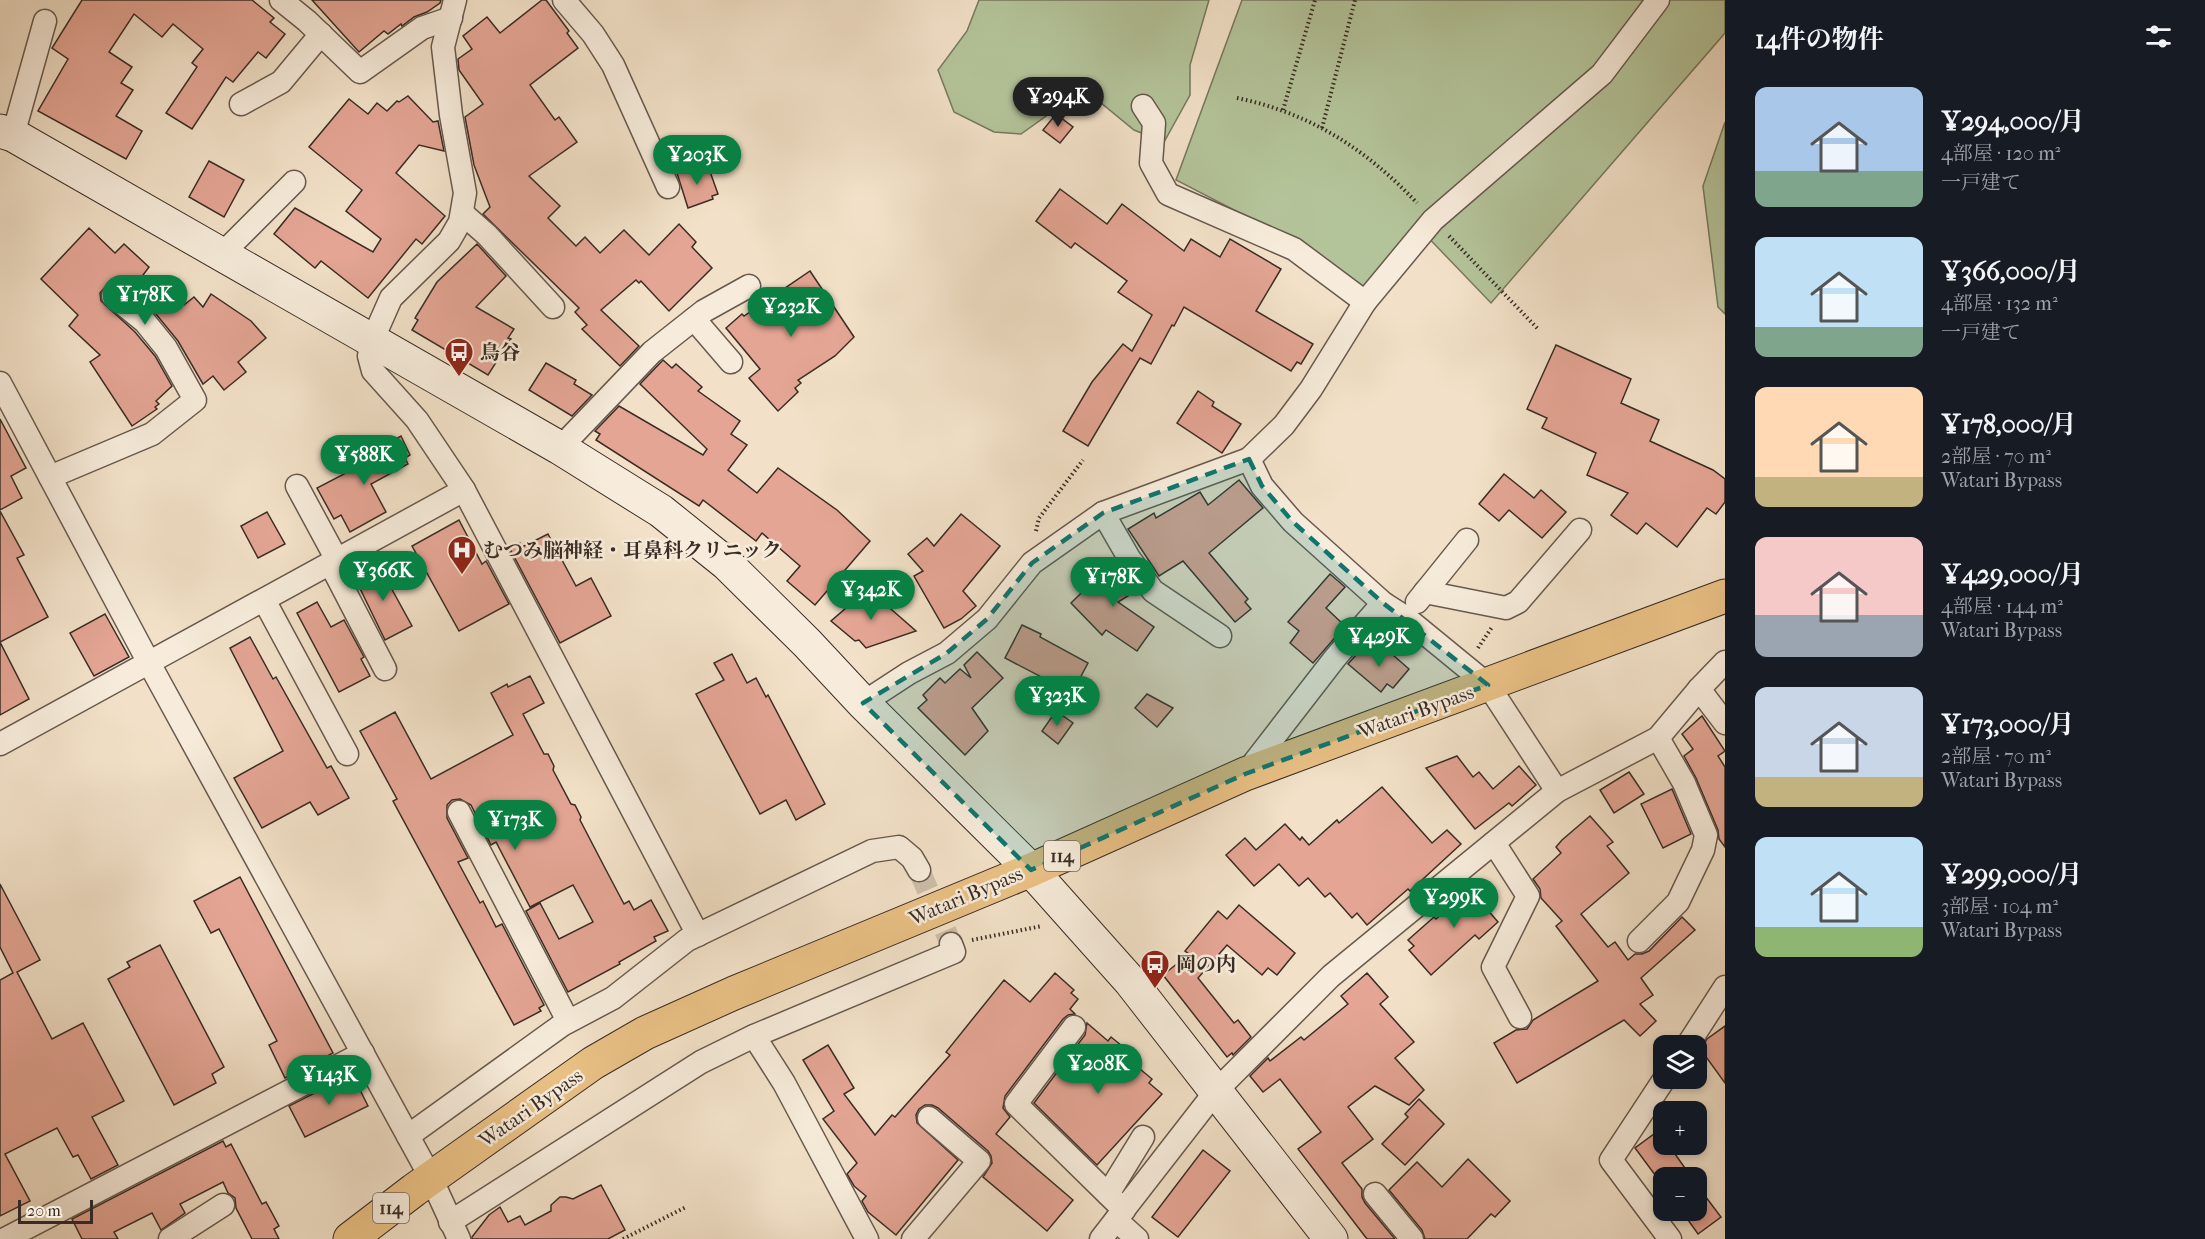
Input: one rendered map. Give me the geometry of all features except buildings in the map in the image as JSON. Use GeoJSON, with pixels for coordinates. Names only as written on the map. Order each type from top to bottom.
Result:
{"type":"FeatureCollection","features":[{"type":"Feature","properties":{"kind":"highway","name":"Watari Bypass"},"geometry":{"type":"LineString","coordinates":[[350,1239],[431,1178],[593,1063],[645,1033],[734,993],[1031,870],[1245,774],[1477,675],[1725,596]]}},
{"type":"Feature","properties":{"kind":"street"},"geometry":{"type":"LineString","coordinates":[[280,0],[321,34],[360,72],[453,9]]}},
{"type":"Feature","properties":{"kind":"street"},"geometry":{"type":"LineString","coordinates":[[564,0],[593,34],[613,65],[668,187]]}},
{"type":"Feature","properties":{"kind":"street"},"geometry":{"type":"LineString","coordinates":[[863,703],[947,653],[987,619],[1032,563],[1103,513],[1249,459],[1284,425],[1311,389],[1365,302],[1433,220],[1602,74],[1658,0]]}},
{"type":"Feature","properties":{"kind":"street"},"geometry":{"type":"LineString","coordinates":[[453,9],[442,47],[465,193],[460,222],[449,241],[391,298],[372,341],[369,356],[373,371],[417,420],[464,490],[698,935]]}},
{"type":"Feature","properties":{"kind":"street"},"geometry":{"type":"LineString","coordinates":[[45,21],[7,133],[560,448],[661,511],[727,564],[1031,870],[1130,981],[1331,1239]]}},
{"type":"Feature","properties":{"kind":"street"},"geometry":{"type":"LineString","coordinates":[[241,104],[281,82],[321,34]]}},
{"type":"Feature","properties":{"kind":"street"},"geometry":{"type":"LineString","coordinates":[[1143,106],[1154,123],[1151,163],[1168,194],[1294,249],[1365,302]]}},
{"type":"Feature","properties":{"kind":"street"},"geometry":{"type":"LineString","coordinates":[[221,255],[294,182]]}},
{"type":"Feature","properties":{"kind":"street"},"geometry":{"type":"LineString","coordinates":[[462,213],[487,235],[553,307]]}},
{"type":"Feature","properties":{"kind":"street"},"geometry":{"type":"LineString","coordinates":[[560,448],[652,352],[704,311],[749,286]]}},
{"type":"Feature","properties":{"kind":"street"},"geometry":{"type":"LineString","coordinates":[[50,477],[152,435],[195,400],[166,348],[145,322],[113,296]]}},
{"type":"Feature","properties":{"kind":"street"},"geometry":{"type":"LineString","coordinates":[[694,319],[731,362]]}},
{"type":"Feature","properties":{"kind":"street"},"geometry":{"type":"LineString","coordinates":[[0,383],[149,663],[431,1178],[454,1231],[701,1062],[754,1036],[954,952],[951,945]]}},
{"type":"Feature","properties":{"kind":"street"},"geometry":{"type":"LineString","coordinates":[[1249,459],[1262,486],[1293,522],[1383,603],[1405,617],[1477,675],[1557,791]]}},
{"type":"Feature","properties":{"kind":"street"},"geometry":{"type":"LineString","coordinates":[[297,486],[385,669]]}},
{"type":"Feature","properties":{"kind":"street"},"geometry":{"type":"LineString","coordinates":[[0,744],[464,490]]}},
{"type":"Feature","properties":{"kind":"street"},"geometry":{"type":"LineString","coordinates":[[1103,513],[1129,558],[1153,591],[1220,636]]}},
{"type":"Feature","properties":{"kind":"street"},"geometry":{"type":"LineString","coordinates":[[1425,592],[1506,608],[1518,602],[1580,530]]}},
{"type":"Feature","properties":{"kind":"street"},"geometry":{"type":"LineString","coordinates":[[1405,617],[1467,540]]}},
{"type":"Feature","properties":{"kind":"street"},"geometry":{"type":"LineString","coordinates":[[264,600],[347,754]]}},
{"type":"Feature","properties":{"kind":"street"},"geometry":{"type":"LineString","coordinates":[[1245,774],[1335,658],[1383,603]]}},
{"type":"Feature","properties":{"kind":"street"},"geometry":{"type":"LineString","coordinates":[[1101,1239],[1216,1090],[1331,976],[1557,791],[1658,738],[1725,662]]}},
{"type":"Feature","properties":{"kind":"street"},"geometry":{"type":"LineString","coordinates":[[1699,689],[1725,723]]}},
{"type":"Feature","properties":{"kind":"street"},"geometry":{"type":"LineString","coordinates":[[1639,941],[1678,902],[1703,850],[1706,835],[1684,783],[1658,738]]}},
{"type":"Feature","properties":{"kind":"street"},"geometry":{"type":"LineString","coordinates":[[459,812],[568,1022]]}},
{"type":"Feature","properties":{"kind":"street"},"geometry":{"type":"LineString","coordinates":[[1494,843],[1528,896],[1493,967],[1520,1017]]}},
{"type":"Feature","properties":{"kind":"street"},"geometry":{"type":"LineString","coordinates":[[408,1136],[568,1022],[613,998],[687,940],[872,851],[899,847],[912,858],[918,870]]}},
{"type":"Feature","properties":{"kind":"street"},"geometry":{"type":"LineString","coordinates":[[1694,1035],[1725,987]]}},
{"type":"Feature","properties":{"kind":"street"},"geometry":{"type":"LineString","coordinates":[[1074,1027],[1016,1104],[1108,1194],[1137,1239]]}},
{"type":"Feature","properties":{"kind":"street"},"geometry":{"type":"LineString","coordinates":[[754,1036],[784,1083],[867,1239]]}},
{"type":"Feature","properties":{"kind":"street"},"geometry":{"type":"LineString","coordinates":[[5,1239],[363,1053]]}},
{"type":"Feature","properties":{"kind":"street"},"geometry":{"type":"LineString","coordinates":[[1658,1089],[1611,1160],[1670,1239]]}},
{"type":"Feature","properties":{"kind":"street"},"geometry":{"type":"LineString","coordinates":[[912,1239],[980,1161],[929,1118]]}},
{"type":"Feature","properties":{"kind":"street"},"geometry":{"type":"LineString","coordinates":[[1108,1194],[1143,1137]]}},
{"type":"Feature","properties":{"kind":"street"},"geometry":{"type":"LineString","coordinates":[[1375,1194],[1412,1239]]}},
{"type":"Feature","properties":{"kind":"street"},"geometry":{"type":"LineString","coordinates":[[170,1239],[223,1205]]}},
{"type":"Feature","properties":{"kind":"path"},"geometry":{"type":"LineString","coordinates":[[1283,110],[1315,0]]}},
{"type":"Feature","properties":{"kind":"path"},"geometry":{"type":"LineString","coordinates":[[1322,128],[1355,0]]}},
{"type":"Feature","properties":{"kind":"path"},"geometry":{"type":"LineString","coordinates":[[1237,98],[1283,110],[1346,141],[1403,188],[1538,329]]}},
{"type":"Feature","properties":{"kind":"path"},"geometry":{"type":"LineString","coordinates":[[1032,563],[1034,538],[1039,518],[1083,460]]}},
{"type":"Feature","properties":{"kind":"path"},"geometry":{"type":"LineString","coordinates":[[1477,675],[1506,608]]}},
{"type":"Feature","properties":{"kind":"path"},"geometry":{"type":"LineString","coordinates":[[951,945],[1075,920]]}},
{"type":"Feature","properties":{"kind":"path"},"geometry":{"type":"LineString","coordinates":[[623,1239],[686,1207]]}},
{"type":"Feature","properties":{"kind":"highlighted area"},"geometry":{"type":"Polygon","coordinates":[[[1249,459],[1262,486],[1293,522],[1383,603],[1488,685],[1245,774],[1031,870],[863,703],[947,653],[987,619],[1032,563],[1103,513],[1249,459]]]}},
{"type":"Feature","properties":{"kind":"green space"},"geometry":{"type":"Polygon","coordinates":[[[979,0],[1209,0],[1190,65],[1190,95],[1164,142],[1134,130],[1084,89],[1021,134],[994,132],[954,112],[938,70],[967,31],[979,0]]]}},
{"type":"Feature","properties":{"kind":"green space"},"geometry":{"type":"Polygon","coordinates":[[[1242,0],[1725,0],[1725,33],[1491,303],[1419,228],[1364,289],[1296,242],[1176,180],[1242,0]]]}},
{"type":"Feature","properties":{"kind":"green space"},"geometry":{"type":"Polygon","coordinates":[[[1725,122],[1725,314],[1718,307],[1703,186],[1725,122]]]}},
{"type":"Feature","properties":{"kind":"tunnel"},"geometry":{"type":"LineString","coordinates":[[919,870],[951,944]]}},
{"type":"Feature","properties":{"kind":"place","name":"鳥谷"},"geometry":{"type":"Point","coordinates":[459,378]}},
{"type":"Feature","properties":{"kind":"place","name":"むつみ脳神経・耳鼻科クリニック"},"geometry":{"type":"Point","coordinates":[462,576]}},
{"type":"Feature","properties":{"kind":"place","name":"岡の内"},"geometry":{"type":"Point","coordinates":[1155,990]}}]}
